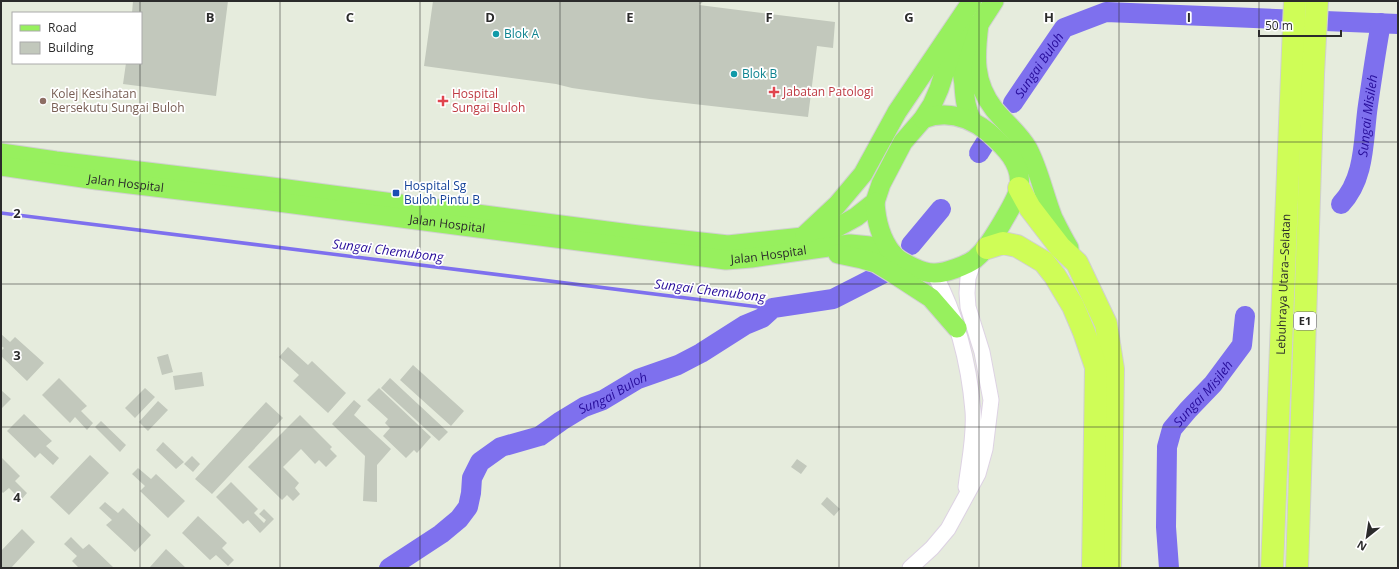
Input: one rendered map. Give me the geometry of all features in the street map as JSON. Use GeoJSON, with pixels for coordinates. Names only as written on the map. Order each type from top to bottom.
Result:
{"type":"FeatureCollection","features":[{"type":"Feature","properties":{"kind":"highway","name":"Lebuhraya Utara–Selatan"},"geometry":{"type":"LineString","coordinates":[[1295,1],[1302,72],[1297,568]]}},
{"type":"Feature","properties":{"kind":"highway","name":"Lebuhraya Utara–Selatan"},"geometry":{"type":"LineString","coordinates":[[1272,568],[1302,72],[1317,1]]}},
{"type":"Feature","properties":{"kind":"highway"},"geometry":{"type":"LineString","coordinates":[[1019,188],[1030,208],[1060,247],[1077,263],[1106,324],[1113,369],[1110,568]]}},
{"type":"Feature","properties":{"kind":"highway"},"geometry":{"type":"LineString","coordinates":[[980,254],[1002,243],[1017,246],[1044,262],[1055,276],[1074,306],[1084,332],[1096,367],[1093,568]]}},
{"type":"Feature","properties":{"kind":"main road"},"geometry":{"type":"LineString","coordinates":[[972,121],[966,109],[962,70],[964,57],[968,43],[994,1]]}},
{"type":"Feature","properties":{"kind":"main road","name":"Jalan Hospital"},"geometry":{"type":"LineString","coordinates":[[1,166],[97,180],[726,260],[751,258],[803,244],[856,217],[875,202],[881,184],[902,142],[923,119],[932,105],[968,8]]}},
{"type":"Feature","properties":{"kind":"main road","name":"Jalan Hospital"},"geometry":{"type":"LineString","coordinates":[[803,244],[863,174],[897,112],[968,8]]}},
{"type":"Feature","properties":{"kind":"main road"},"geometry":{"type":"LineString","coordinates":[[979,24],[976,54],[979,79],[994,109],[1017,132],[1028,149],[1053,218],[1077,263]]}},
{"type":"Feature","properties":{"kind":"main road"},"geometry":{"type":"LineString","coordinates":[[923,119],[932,116],[949,115],[972,121],[1003,144],[1013,158],[1018,171],[1019,188],[1009,210],[980,254],[949,270],[934,273]]}},
{"type":"Feature","properties":{"kind":"main road"},"geometry":{"type":"LineString","coordinates":[[881,184],[879,171],[886,133]]}},
{"type":"Feature","properties":{"kind":"main road","name":"Jalan Hospital"},"geometry":{"type":"LineString","coordinates":[[1,153],[728,245],[850,244],[870,246],[892,254],[913,267],[934,273]]}},
{"type":"Feature","properties":{"kind":"main road"},"geometry":{"type":"LineString","coordinates":[[875,202],[876,215],[882,234],[892,254]]}},
{"type":"Feature","properties":{"kind":"main road"},"geometry":{"type":"LineString","coordinates":[[803,244],[876,263],[931,298],[957,328]]}},
{"type":"Feature","properties":{"kind":"street"},"geometry":{"type":"LineString","coordinates":[[910,568],[932,548],[948,529],[978,474],[985,449],[991,400],[982,352],[968,307],[967,293],[968,278],[980,254]]}},
{"type":"Feature","properties":{"kind":"street"},"geometry":{"type":"LineString","coordinates":[[934,273],[947,298],[957,328],[966,362],[973,412],[972,448],[964,498]]}},
{"type":"Feature","properties":{"kind":"building"},"geometry":{"type":"Polygon","coordinates":[[[133,1],[228,1],[216,96],[123,84],[126,64],[142,64],[142,12],[132,12],[133,1]]]}},
{"type":"Feature","properties":{"kind":"building"},"geometry":{"type":"Polygon","coordinates":[[[433,1],[704,1],[699,5],[835,22],[833,48],[817,46],[808,117],[650,99],[572,88],[556,84],[424,66],[433,1]]]}},
{"type":"Feature","properties":{"kind":"building"},"geometry":{"type":"Polygon","coordinates":[[[1,334],[10,342],[15,337],[44,363],[27,381],[1,356],[1,351],[4,348],[1,346],[1,334]]]}},
{"type":"Feature","properties":{"kind":"building"},"geometry":{"type":"Polygon","coordinates":[[[288,347],[308,365],[312,361],[346,393],[328,413],[293,381],[299,375],[279,357],[288,347]]]}},
{"type":"Feature","properties":{"kind":"building"},"geometry":{"type":"Polygon","coordinates":[[[168,354],[173,372],[162,375],[157,357],[168,354]]]}},
{"type":"Feature","properties":{"kind":"building"},"geometry":{"type":"Polygon","coordinates":[[[413,365],[464,411],[451,426],[400,380],[413,365]]]}},
{"type":"Feature","properties":{"kind":"building"},"geometry":{"type":"Polygon","coordinates":[[[202,372],[204,386],[175,390],[173,376],[202,372]]]}},
{"type":"Feature","properties":{"kind":"building"},"geometry":{"type":"Polygon","coordinates":[[[59,378],[87,406],[81,411],[93,423],[87,430],[75,417],[70,423],[42,395],[59,378]]]}},
{"type":"Feature","properties":{"kind":"building"},"geometry":{"type":"Polygon","coordinates":[[[390,378],[448,432],[439,441],[381,388],[390,378]]]}},
{"type":"Feature","properties":{"kind":"building"},"geometry":{"type":"Polygon","coordinates":[[[145,388],[155,397],[135,418],[125,408],[145,388]]]}},
{"type":"Feature","properties":{"kind":"building"},"geometry":{"type":"Polygon","coordinates":[[[379,388],[431,437],[417,453],[414,450],[406,458],[383,436],[390,428],[385,423],[388,419],[367,400],[379,388]]]}},
{"type":"Feature","properties":{"kind":"building"},"geometry":{"type":"Polygon","coordinates":[[[1,390],[11,399],[1,409],[1,390]]]}},
{"type":"Feature","properties":{"kind":"building"},"geometry":{"type":"Polygon","coordinates":[[[354,400],[361,406],[354,415],[391,449],[377,465],[377,502],[363,501],[365,456],[332,424],[354,400]]]}},
{"type":"Feature","properties":{"kind":"building"},"geometry":{"type":"Polygon","coordinates":[[[158,401],[168,410],[148,431],[139,422],[158,401]]]}},
{"type":"Feature","properties":{"kind":"building"},"geometry":{"type":"Polygon","coordinates":[[[266,402],[283,418],[212,494],[195,479],[266,402]]]}},
{"type":"Feature","properties":{"kind":"building"},"geometry":{"type":"Polygon","coordinates":[[[24,414],[52,441],[46,446],[59,458],[53,465],[40,453],[35,458],[7,431],[24,414]]]}},
{"type":"Feature","properties":{"kind":"building"},"geometry":{"type":"Polygon","coordinates":[[[300,415],[332,447],[330,449],[337,456],[326,467],[319,460],[315,464],[301,449],[283,467],[299,483],[295,488],[300,494],[293,501],[287,495],[282,500],[248,467],[300,415]]]}},
{"type":"Feature","properties":{"kind":"building"},"geometry":{"type":"Polygon","coordinates":[[[101,421],[126,445],[120,452],[95,427],[101,421]]]}},
{"type":"Feature","properties":{"kind":"building"},"geometry":{"type":"Polygon","coordinates":[[[163,442],[184,462],[176,469],[156,450],[163,442]]]}},
{"type":"Feature","properties":{"kind":"building"},"geometry":{"type":"Polygon","coordinates":[[[90,455],[109,473],[69,515],[50,497],[90,455]]]}},
{"type":"Feature","properties":{"kind":"building"},"geometry":{"type":"Polygon","coordinates":[[[192,456],[200,464],[193,472],[184,464],[192,456]]]}},
{"type":"Feature","properties":{"kind":"building"},"geometry":{"type":"Polygon","coordinates":[[[1,457],[20,476],[15,481],[27,493],[21,500],[9,488],[3,493],[1,491],[1,457]]]}},
{"type":"Feature","properties":{"kind":"building"},"geometry":{"type":"Polygon","coordinates":[[[797,459],[807,466],[801,474],[791,467],[797,459]]]}},
{"type":"Feature","properties":{"kind":"building"},"geometry":{"type":"Polygon","coordinates":[[[138,468],[151,479],[156,474],[185,501],[168,518],[140,491],[145,486],[132,474],[138,468]]]}},
{"type":"Feature","properties":{"kind":"building"},"geometry":{"type":"Polygon","coordinates":[[[231,482],[258,509],[254,513],[264,523],[266,520],[259,514],[264,509],[274,519],[260,533],[248,520],[243,524],[216,497],[231,482]]]}},
{"type":"Feature","properties":{"kind":"building"},"geometry":{"type":"Polygon","coordinates":[[[827,497],[840,509],[834,516],[821,504],[827,497]]]}},
{"type":"Feature","properties":{"kind":"building"},"geometry":{"type":"Polygon","coordinates":[[[105,502],[118,513],[123,508],[151,535],[135,552],[106,525],[112,520],[99,508],[105,502]]]}},
{"type":"Feature","properties":{"kind":"building"},"geometry":{"type":"Polygon","coordinates":[[[198,516],[227,543],[222,548],[234,560],[228,566],[216,555],[210,560],[182,533],[198,516]]]}},
{"type":"Feature","properties":{"kind":"building"},"geometry":{"type":"Polygon","coordinates":[[[22,529],[35,542],[11,568],[1,568],[1,551],[22,529]]]}},
{"type":"Feature","properties":{"kind":"building"},"geometry":{"type":"Polygon","coordinates":[[[71,537],[83,549],[89,544],[114,568],[79,568],[72,561],[77,556],[64,544],[71,537]]]}},
{"type":"Feature","properties":{"kind":"building"},"geometry":{"type":"Polygon","coordinates":[[[166,549],[186,568],[151,568],[150,567],[166,549]]]}},
{"type":"Feature","properties":{"kind":"waterway","name":"Sungai Buloh"},"geometry":{"type":"LineString","coordinates":[[1013,103],[1064,28],[1106,12],[1398,24]]}},
{"type":"Feature","properties":{"kind":"waterway","name":"Sungai Misileh"},"geometry":{"type":"LineString","coordinates":[[1341,204],[1349,194],[1355,182],[1362,157],[1368,105],[1381,23]]}},
{"type":"Feature","properties":{"kind":"waterway","name":"Sungai Buloh"},"geometry":{"type":"LineString","coordinates":[[979,153],[989,137]]}},
{"type":"Feature","properties":{"kind":"waterway","name":"Sungai Buloh"},"geometry":{"type":"LineString","coordinates":[[911,245],[941,209]]}},
{"type":"Feature","properties":{"kind":"waterway","name":"Sungai Chemubong"},"geometry":{"type":"LineString","coordinates":[[1,213],[773,308]]}},
{"type":"Feature","properties":{"kind":"waterway","name":"Sungai Buloh"},"geometry":{"type":"LineString","coordinates":[[389,568],[441,534],[459,519],[468,507],[472,478],[480,462],[501,447],[540,436],[584,407],[603,400],[638,379],[678,365],[701,353],[745,325],[762,318],[773,308],[833,299],[884,273]]}},
{"type":"Feature","properties":{"kind":"waterway","name":"Sungai Misileh"},"geometry":{"type":"LineString","coordinates":[[1169,568],[1166,527],[1167,447],[1172,429],[1213,384],[1242,345],[1245,316]]}},
{"type":"Feature","properties":{"kind":"place","name":"Blok A"},"geometry":{"type":"Point","coordinates":[496,34]}},
{"type":"Feature","properties":{"kind":"place","name":"Blok B"},"geometry":{"type":"Point","coordinates":[734,74]}},
{"type":"Feature","properties":{"kind":"place","name":"Jabatan Patologi"},"geometry":{"type":"Point","coordinates":[774,92]}},
{"type":"Feature","properties":{"kind":"place","name":"Kolej Kesihatan Bersekutu Sungai Buloh"},"geometry":{"type":"Point","coordinates":[43,101]}},
{"type":"Feature","properties":{"kind":"place","name":"Hospital Sungai Buloh"},"geometry":{"type":"Point","coordinates":[443,101]}},
{"type":"Feature","properties":{"kind":"place","name":"Hospital Sg Buloh Pintu B"},"geometry":{"type":"Point","coordinates":[396,193]}}]}
